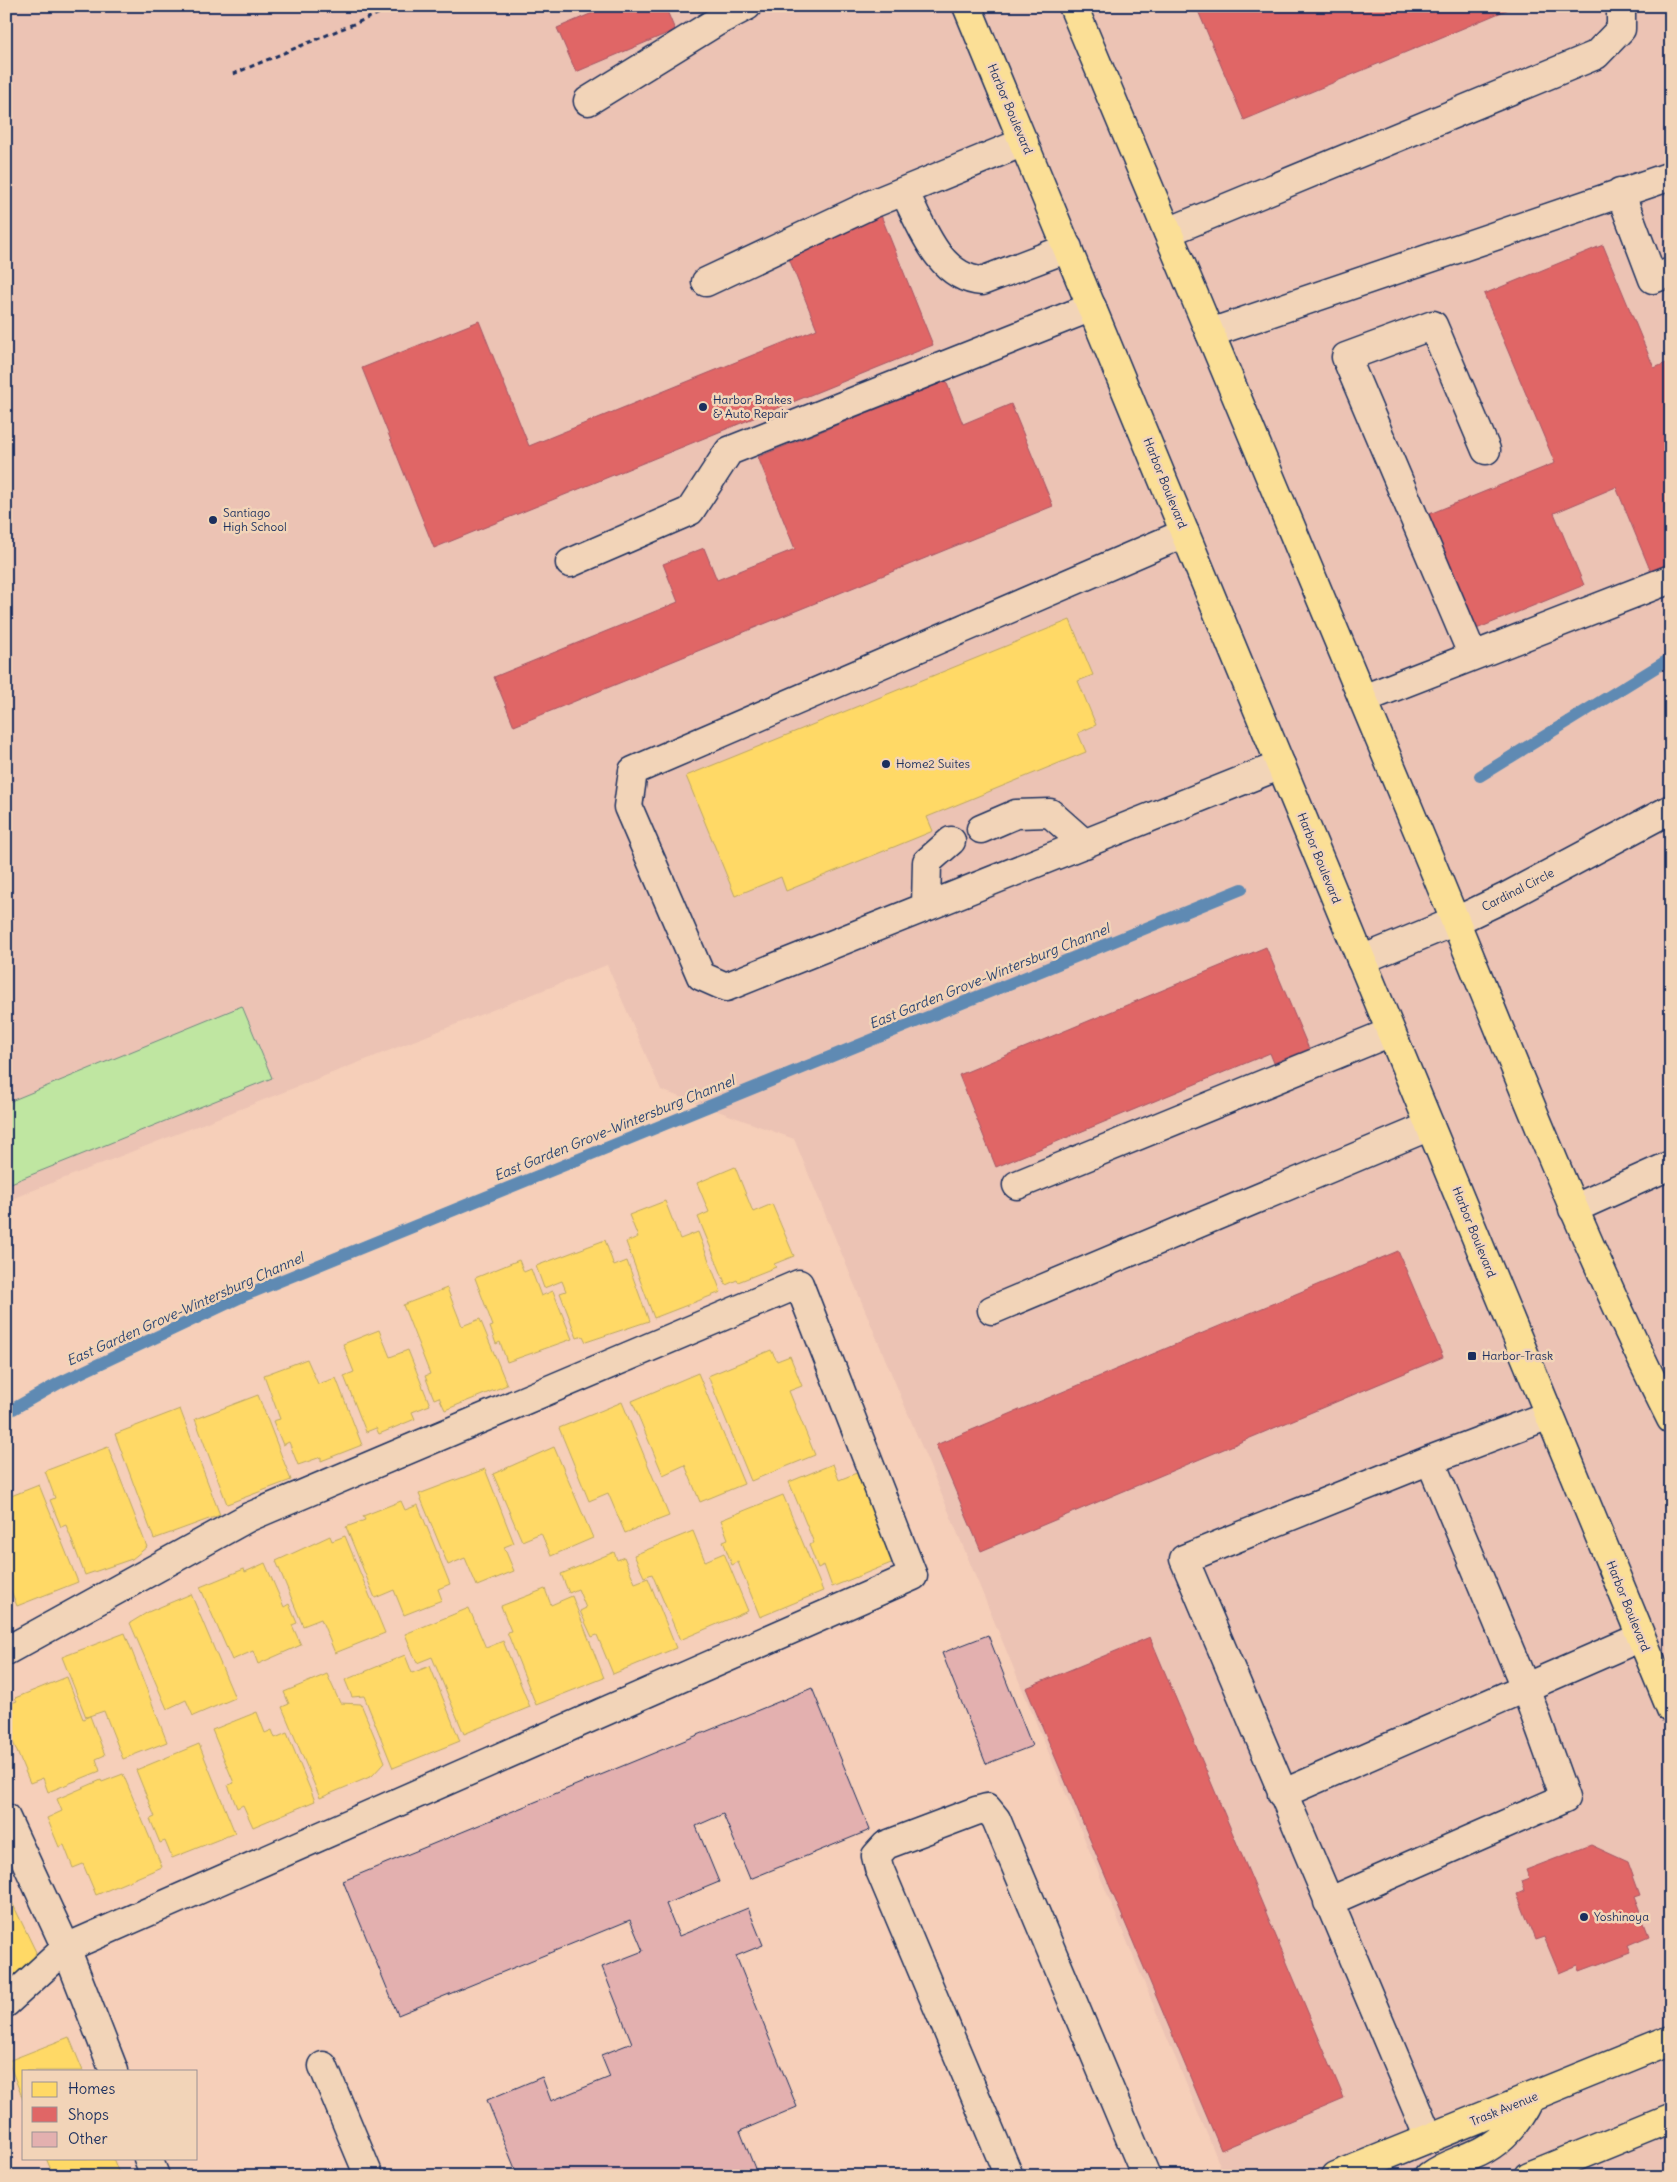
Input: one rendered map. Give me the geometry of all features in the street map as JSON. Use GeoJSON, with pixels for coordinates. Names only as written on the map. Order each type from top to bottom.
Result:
{"type":"FeatureCollection","features":[{"type":"Feature","properties":{"kind":"main road","name":"Harbor Boulevard"},"geometry":{"type":"LineString","coordinates":[[967,6],[1671,1709]]}},
{"type":"Feature","properties":{"kind":"main road"},"geometry":{"type":"LineString","coordinates":[[1073,6],[1456,921],[1504,1045],[1573,1209],[1663,1386],[1671,1419]]}},
{"type":"Feature","properties":{"kind":"main road","name":"Trask Avenue"},"geometry":{"type":"LineString","coordinates":[[1336,2176],[1671,2040]]}},
{"type":"Feature","properties":{"kind":"main road"},"geometry":{"type":"LineString","coordinates":[[1429,2176],[1452,2163],[1492,2146],[1508,2132],[1524,2111],[1530,2098]]}},
{"type":"Feature","properties":{"kind":"main road"},"geometry":{"type":"LineString","coordinates":[[1529,2176],[1671,2118]]}},
{"type":"Feature","properties":{"kind":"street"},"geometry":{"type":"LineString","coordinates":[[588,101],[716,22],[747,6]]}},
{"type":"Feature","properties":{"kind":"street"},"geometry":{"type":"LineString","coordinates":[[1168,232],[1596,55],[1621,28],[1621,6]]}},
{"type":"Feature","properties":{"kind":"street"},"geometry":{"type":"LineString","coordinates":[[706,282],[904,190],[1024,142]]}},
{"type":"Feature","properties":{"kind":"street"},"geometry":{"type":"LineString","coordinates":[[1210,332],[1671,176]]}},
{"type":"Feature","properties":{"kind":"street"},"geometry":{"type":"LineString","coordinates":[[904,190],[929,241],[944,262],[974,280],[982,280],[1068,248]]}},
{"type":"Feature","properties":{"kind":"street"},"geometry":{"type":"LineString","coordinates":[[1620,192],[1653,280],[1671,272]]}},
{"type":"Feature","properties":{"kind":"street"},"geometry":{"type":"LineString","coordinates":[[570,563],[690,511],[729,451],[1092,307]]}},
{"type":"Feature","properties":{"kind":"street"},"geometry":{"type":"LineString","coordinates":[[1473,656],[1346,357],[1433,325],[1486,450]]}},
{"type":"Feature","properties":{"kind":"street"},"geometry":{"type":"LineString","coordinates":[[1185,533],[632,771],[628,807],[701,976],[726,987],[1281,765]]}},
{"type":"Feature","properties":{"kind":"street"},"geometry":{"type":"LineString","coordinates":[[1363,699],[1671,579]]}},
{"type":"Feature","properties":{"kind":"street","name":"Cardinal Circle"},"geometry":{"type":"LineString","coordinates":[[1361,960],[1456,921],[1538,880],[1671,809]]}},
{"type":"Feature","properties":{"kind":"street"},"geometry":{"type":"LineString","coordinates":[[981,829],[1016,814],[1050,813],[1085,844]]}},
{"type":"Feature","properties":{"kind":"street"},"geometry":{"type":"LineString","coordinates":[[926,906],[927,862],[950,841]]}},
{"type":"Feature","properties":{"kind":"street"},"geometry":{"type":"LineString","coordinates":[[1018,1185],[1391,1032]]}},
{"type":"Feature","properties":{"kind":"street"},"geometry":{"type":"LineString","coordinates":[[992,1310],[1430,1126]]}},
{"type":"Feature","properties":{"kind":"street"},"geometry":{"type":"LineString","coordinates":[[1573,1209],[1671,1165]]}},
{"type":"Feature","properties":{"kind":"street"},"geometry":{"type":"LineString","coordinates":[[6,1651],[249,1517],[799,1284],[913,1576],[66,1948],[6,2003]]}},
{"type":"Feature","properties":{"kind":"street"},"geometry":{"type":"LineString","coordinates":[[1429,2138],[1184,1559],[1430,1460],[1549,1415]]}},
{"type":"Feature","properties":{"kind":"street"},"geometry":{"type":"LineString","coordinates":[[1328,1902],[1565,1798],[1525,1687],[1430,1460]]}},
{"type":"Feature","properties":{"kind":"street"},"geometry":{"type":"LineString","coordinates":[[1282,1794],[1641,1637]]}},
{"type":"Feature","properties":{"kind":"street"},"geometry":{"type":"LineString","coordinates":[[1009,2176],[879,1868],[876,1856],[886,1846],[987,1808],[996,1819],[1146,2176]]}},
{"type":"Feature","properties":{"kind":"street"},"geometry":{"type":"LineString","coordinates":[[6,1818],[66,1948],[114,2070]]}},
{"type":"Feature","properties":{"kind":"street"},"geometry":{"type":"LineString","coordinates":[[323,2066],[369,2176]]}},
{"type":"Feature","properties":{"kind":"street"},"geometry":{"type":"LineString","coordinates":[[149,2160],[155,2176]]}},
{"type":"Feature","properties":{"kind":"path"},"geometry":{"type":"LineString","coordinates":[[233,74],[398,6]]}},
{"type":"Feature","properties":{"kind":"shaded area"},"geometry":{"type":"Polygon","coordinates":[[[6,6],[1671,6],[1671,2176],[1224,2175],[794,1139],[661,1090],[607,965],[6,1201],[6,6]]]}},
{"type":"Feature","properties":{"kind":"green space"},"geometry":{"type":"Polygon","coordinates":[[[242,1006],[272,1078],[6,1185],[6,1103],[242,1006]]]}},
{"type":"Feature","properties":{"kind":"building: Homes","name":"Home2 Suites"},"geometry":{"type":"Polygon","coordinates":[[[1070,620],[1093,675],[1078,681],[1096,725],[1078,733],[1086,752],[927,817],[933,831],[786,891],[781,877],[735,896],[686,776],[1070,620]]]}},
{"type":"Feature","properties":{"kind":"building: Homes"},"geometry":{"type":"Polygon","coordinates":[[[735,1167],[753,1212],[772,1204],[794,1256],[774,1264],[776,1267],[726,1285],[698,1217],[709,1212],[697,1183],[735,1167]]]}},
{"type":"Feature","properties":{"kind":"building: Homes"},"geometry":{"type":"Polygon","coordinates":[[[665,1201],[680,1239],[698,1232],[721,1292],[654,1318],[626,1242],[638,1237],[629,1215],[665,1201]]]}},
{"type":"Feature","properties":{"kind":"building: Homes"},"geometry":{"type":"Polygon","coordinates":[[[605,1240],[614,1266],[627,1261],[649,1321],[586,1342],[583,1336],[577,1338],[560,1293],[566,1291],[562,1281],[544,1288],[536,1266],[605,1240]]]}},
{"type":"Feature","properties":{"kind":"building: Homes"},"geometry":{"type":"Polygon","coordinates":[[[519,1260],[524,1272],[531,1269],[541,1296],[553,1291],[572,1339],[507,1362],[500,1342],[496,1344],[490,1327],[493,1326],[475,1278],[519,1260]]]}},
{"type":"Feature","properties":{"kind":"building: Homes"},"geometry":{"type":"Polygon","coordinates":[[[447,1288],[462,1326],[480,1319],[507,1385],[445,1410],[439,1397],[434,1399],[425,1376],[430,1374],[403,1305],[447,1288]]]}},
{"type":"Feature","properties":{"kind":"building: Homes"},"geometry":{"type":"Polygon","coordinates":[[[379,1330],[390,1357],[408,1350],[430,1405],[412,1412],[415,1419],[379,1434],[376,1428],[366,1432],[344,1376],[354,1372],[343,1344],[379,1330]]]}},
{"type":"Feature","properties":{"kind":"building: Homes"},"geometry":{"type":"Polygon","coordinates":[[[771,1350],[777,1361],[790,1356],[802,1386],[789,1391],[815,1455],[751,1481],[708,1376],[771,1350]]]}},
{"type":"Feature","properties":{"kind":"building: Homes"},"geometry":{"type":"Polygon","coordinates":[[[307,1359],[318,1384],[336,1378],[362,1445],[321,1461],[321,1457],[298,1465],[289,1442],[283,1445],[273,1421],[280,1419],[264,1375],[307,1359]]]}},
{"type":"Feature","properties":{"kind":"building: Homes"},"geometry":{"type":"Polygon","coordinates":[[[698,1373],[744,1484],[700,1502],[685,1465],[663,1475],[632,1401],[698,1373]]]}},
{"type":"Feature","properties":{"kind":"building: Homes"},"geometry":{"type":"Polygon","coordinates":[[[258,1395],[291,1480],[227,1504],[195,1419],[258,1395]]]}},
{"type":"Feature","properties":{"kind":"building: Homes"},"geometry":{"type":"Polygon","coordinates":[[[622,1402],[669,1516],[625,1533],[608,1493],[589,1501],[559,1428],[622,1402]]]}},
{"type":"Feature","properties":{"kind":"building: Homes"},"geometry":{"type":"Polygon","coordinates":[[[180,1409],[220,1515],[154,1539],[115,1434],[180,1409]]]}},
{"type":"Feature","properties":{"kind":"building: Homes"},"geometry":{"type":"Polygon","coordinates":[[[108,1447],[147,1547],[132,1559],[85,1575],[66,1525],[61,1527],[50,1500],[55,1498],[45,1471],[108,1447]]]}},
{"type":"Feature","properties":{"kind":"building: Homes"},"geometry":{"type":"Polygon","coordinates":[[[554,1447],[593,1538],[551,1556],[541,1533],[522,1541],[493,1474],[554,1447]]]}},
{"type":"Feature","properties":{"kind":"building: Homes"},"geometry":{"type":"Polygon","coordinates":[[[833,1464],[839,1480],[859,1472],[896,1561],[832,1587],[824,1565],[818,1568],[809,1545],[814,1543],[789,1482],[833,1464]]]}},
{"type":"Feature","properties":{"kind":"building: Homes"},"geometry":{"type":"Polygon","coordinates":[[[485,1469],[514,1543],[504,1547],[514,1571],[477,1586],[465,1558],[448,1565],[419,1494],[485,1469]]]}},
{"type":"Feature","properties":{"kind":"building: Homes"},"geometry":{"type":"Polygon","coordinates":[[[39,1485],[78,1582],[17,1606],[6,1578],[6,1498],[39,1485]]]}},
{"type":"Feature","properties":{"kind":"building: Homes"},"geometry":{"type":"Polygon","coordinates":[[[783,1495],[823,1591],[760,1617],[738,1562],[732,1565],[723,1541],[728,1539],[721,1520],[783,1495]]]}},
{"type":"Feature","properties":{"kind":"building: Homes"},"geometry":{"type":"Polygon","coordinates":[[[401,1501],[405,1510],[418,1505],[450,1584],[438,1589],[442,1600],[404,1615],[394,1590],[375,1598],[346,1527],[365,1520],[363,1516],[401,1501]]]}},
{"type":"Feature","properties":{"kind":"building: Homes"},"geometry":{"type":"Polygon","coordinates":[[[693,1531],[705,1561],[724,1553],[748,1611],[680,1640],[652,1574],[644,1577],[634,1555],[693,1531]]]}},
{"type":"Feature","properties":{"kind":"building: Homes"},"geometry":{"type":"Polygon","coordinates":[[[330,1536],[332,1541],[345,1536],[385,1633],[335,1653],[321,1619],[303,1626],[276,1561],[330,1536]]]}},
{"type":"Feature","properties":{"kind":"building: Homes"},"geometry":{"type":"Polygon","coordinates":[[[614,1552],[617,1560],[624,1557],[635,1583],[648,1578],[676,1648],[613,1674],[597,1635],[592,1637],[580,1611],[586,1608],[578,1589],[569,1593],[561,1574],[614,1552]]]}},
{"type":"Feature","properties":{"kind":"building: Homes"},"geometry":{"type":"Polygon","coordinates":[[[265,1563],[284,1607],[289,1604],[297,1623],[292,1625],[301,1645],[258,1664],[253,1651],[232,1660],[200,1587],[244,1569],[245,1572],[265,1563]]]}},
{"type":"Feature","properties":{"kind":"building: Homes"},"geometry":{"type":"Polygon","coordinates":[[[545,1589],[551,1605],[572,1596],[604,1678],[536,1705],[507,1632],[511,1631],[501,1606],[545,1589]]]}},
{"type":"Feature","properties":{"kind":"building: Homes"},"geometry":{"type":"Polygon","coordinates":[[[191,1594],[235,1698],[193,1716],[186,1700],[167,1709],[130,1623],[148,1612],[191,1594]]]}},
{"type":"Feature","properties":{"kind":"building: Homes"},"geometry":{"type":"Polygon","coordinates":[[[469,1608],[486,1648],[503,1641],[530,1707],[464,1734],[432,1657],[417,1663],[405,1634],[469,1608]]]}},
{"type":"Feature","properties":{"kind":"building: Homes"},"geometry":{"type":"Polygon","coordinates":[[[125,1633],[167,1742],[123,1759],[104,1711],[86,1717],[62,1657],[125,1633]]]}},
{"type":"Feature","properties":{"kind":"building: Homes"},"geometry":{"type":"Polygon","coordinates":[[[405,1655],[412,1673],[430,1666],[460,1741],[393,1768],[364,1696],[352,1697],[345,1680],[405,1655]]]}},
{"type":"Feature","properties":{"kind":"building: Homes"},"geometry":{"type":"Polygon","coordinates":[[[327,1674],[340,1703],[361,1704],[385,1762],[372,1776],[320,1798],[282,1707],[289,1704],[284,1692],[327,1674]]]}},
{"type":"Feature","properties":{"kind":"building: Homes"},"geometry":{"type":"Polygon","coordinates":[[[67,1677],[83,1719],[90,1716],[105,1755],[96,1759],[100,1771],[48,1792],[43,1778],[30,1783],[6,1725],[6,1705],[17,1701],[15,1698],[67,1677]]]}},
{"type":"Feature","properties":{"kind":"building: Homes"},"geometry":{"type":"Polygon","coordinates":[[[257,1712],[265,1733],[272,1730],[275,1738],[287,1733],[315,1801],[253,1827],[243,1805],[237,1808],[228,1785],[234,1783],[212,1730],[257,1712]]]}},
{"type":"Feature","properties":{"kind":"building: Homes"},"geometry":{"type":"Polygon","coordinates":[[[199,1744],[235,1833],[172,1858],[165,1841],[160,1843],[150,1819],[155,1817],[136,1770],[199,1744]]]}},
{"type":"Feature","properties":{"kind":"building: Homes"},"geometry":{"type":"Polygon","coordinates":[[[123,1774],[162,1867],[96,1895],[83,1864],[73,1868],[64,1845],[59,1847],[47,1818],[62,1811],[57,1799],[101,1780],[102,1782],[123,1774]]]}},
{"type":"Feature","properties":{"kind":"building: Homes"},"geometry":{"type":"Polygon","coordinates":[[[6,1890],[36,1952],[27,1981],[6,1997],[6,1890]]]}},
{"type":"Feature","properties":{"kind":"building: Homes"},"geometry":{"type":"Polygon","coordinates":[[[69,2037],[83,2070],[22,2070],[22,2097],[8,2061],[69,2037]]]}},
{"type":"Feature","properties":{"kind":"building: Homes"},"geometry":{"type":"Polygon","coordinates":[[[47,2160],[114,2160],[120,2176],[57,2176],[54,2169],[51,2170],[47,2160]]]}},
{"type":"Feature","properties":{"kind":"building: Shops"},"geometry":{"type":"Polygon","coordinates":[[[609,6],[665,6],[675,30],[576,72],[557,28],[609,6]]]}},
{"type":"Feature","properties":{"kind":"building: Shops"},"geometry":{"type":"Polygon","coordinates":[[[1196,6],[1516,6],[1244,120],[1196,6]]]}},
{"type":"Feature","properties":{"kind":"building: Shops","name":"Harbor Brakes & Auto Repair"},"geometry":{"type":"Polygon","coordinates":[[[880,213],[933,345],[434,548],[362,368],[479,321],[529,446],[817,329],[786,251],[880,213]]]}},
{"type":"Feature","properties":{"kind":"building: Shops"},"geometry":{"type":"Polygon","coordinates":[[[1603,245],[1654,368],[1671,361],[1671,565],[1651,572],[1616,487],[1554,513],[1584,585],[1474,630],[1427,515],[1555,463],[1484,294],[1603,245]]]}},
{"type":"Feature","properties":{"kind":"building: Shops"},"geometry":{"type":"Polygon","coordinates":[[[946,381],[963,424],[1011,404],[1053,506],[514,726],[494,677],[678,602],[663,564],[704,548],[717,580],[795,549],[758,457],[946,381]]]}},
{"type":"Feature","properties":{"kind":"building: Shops"},"geometry":{"type":"Polygon","coordinates":[[[1266,947],[1309,1049],[1274,1063],[1270,1053],[996,1167],[959,1075],[1266,947]]]}},
{"type":"Feature","properties":{"kind":"building: Shops"},"geometry":{"type":"Polygon","coordinates":[[[1398,1251],[1443,1357],[981,1551],[936,1445],[1398,1251]]]}},
{"type":"Feature","properties":{"kind":"building: Shops"},"geometry":{"type":"Polygon","coordinates":[[[1150,1637],[1344,2098],[1221,2150],[1026,1688],[1150,1637]]]}},
{"type":"Feature","properties":{"kind":"building: Shops","name":"Yoshinoya"},"geometry":{"type":"Polygon","coordinates":[[[1591,1845],[1628,1862],[1640,1895],[1634,1897],[1649,1936],[1628,1945],[1631,1952],[1580,1971],[1578,1965],[1559,1973],[1544,1937],[1535,1940],[1517,1894],[1524,1891],[1521,1881],[1529,1878],[1526,1870],[1591,1845]]]}},
{"type":"Feature","properties":{"kind":"building: Other"},"geometry":{"type":"Polygon","coordinates":[[[988,1635],[1032,1746],[986,1764],[942,1653],[988,1635]]]}},
{"type":"Feature","properties":{"kind":"building: Other"},"geometry":{"type":"Polygon","coordinates":[[[812,1688],[870,1830],[750,1879],[723,1814],[696,1826],[719,1882],[666,1904],[679,1936],[748,1908],[763,1945],[736,1956],[797,2107],[740,2131],[758,2176],[518,2176],[487,2100],[542,2077],[551,2101],[610,2077],[601,2055],[632,2043],[602,1967],[643,1951],[630,1920],[398,2015],[343,1881],[812,1688]]]}},
{"type":"Feature","properties":{"kind":"waterway","name":"East Garden Grove-Wintersburg Channel"},"geometry":{"type":"LineString","coordinates":[[1480,776],[1671,658]]}},
{"type":"Feature","properties":{"kind":"waterway","name":"East Garden Grove-Wintersburg Channel"},"geometry":{"type":"LineString","coordinates":[[6,1413],[59,1383],[243,1296],[1242,889]]}},
{"type":"Feature","properties":{"kind":"place","name":"Harbor Brakes & Auto Repair"},"geometry":{"type":"Point","coordinates":[703,407]}},
{"type":"Feature","properties":{"kind":"place","name":"Santiago High School"},"geometry":{"type":"Point","coordinates":[213,520]}},
{"type":"Feature","properties":{"kind":"place","name":"Home2 Suites"},"geometry":{"type":"Point","coordinates":[886,764]}},
{"type":"Feature","properties":{"kind":"place","name":"Harbor-Trask"},"geometry":{"type":"Point","coordinates":[1472,1356]}},
{"type":"Feature","properties":{"kind":"place","name":"Yoshinoya"},"geometry":{"type":"Point","coordinates":[1584,1917]}}]}
